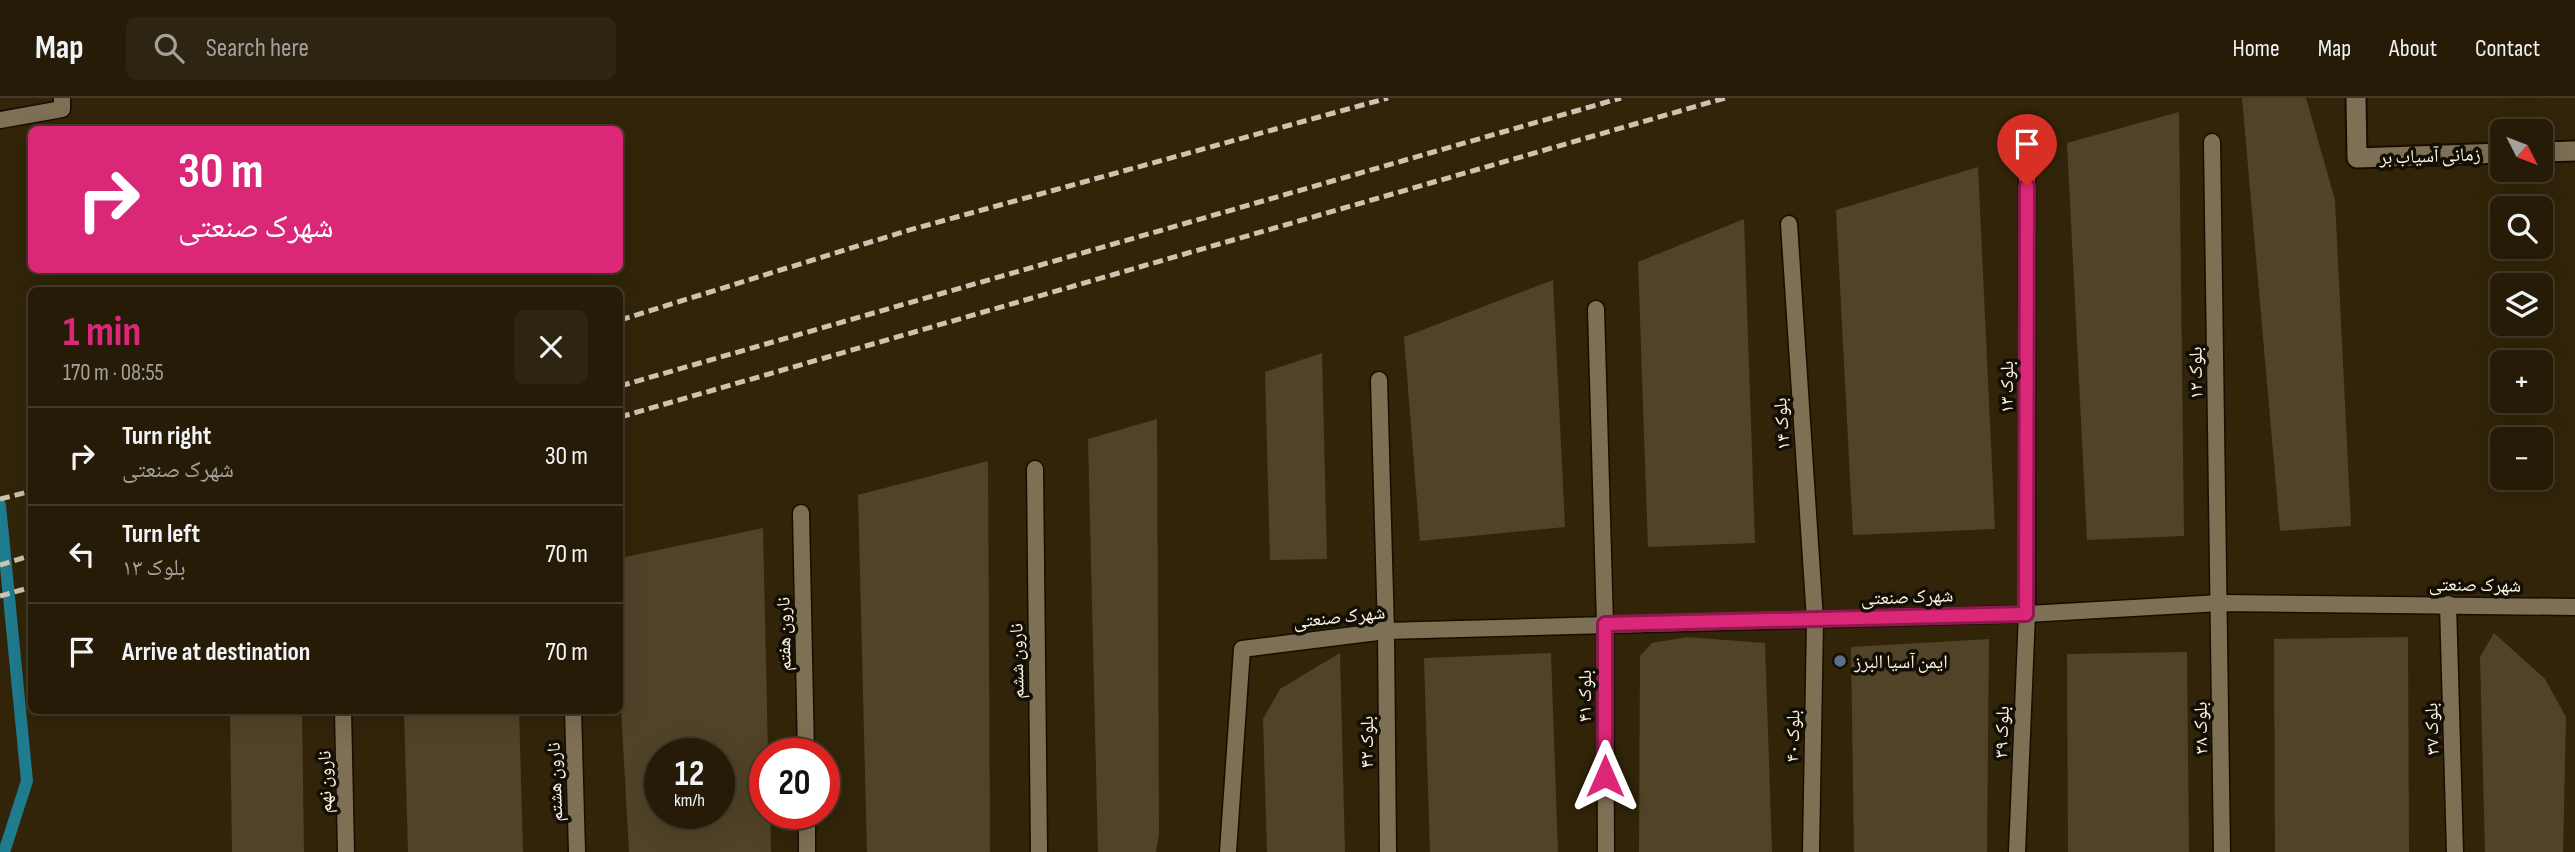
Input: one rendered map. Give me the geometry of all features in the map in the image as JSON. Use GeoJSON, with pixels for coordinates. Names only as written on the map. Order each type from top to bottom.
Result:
{"type":"FeatureCollection","features":[{"type":"Feature","properties":{"kind":"street","name":"زمانی آسیاب بر"},"geometry":{"type":"LineString","coordinates":[[2356,98],[2357,158],[2490,153]]}},
{"type":"Feature","properties":{"kind":"street"},"geometry":{"type":"LineString","coordinates":[[2553,152],[2575,151]]}},
{"type":"Feature","properties":{"kind":"lane"},"geometry":{"type":"LineString","coordinates":[[3,119],[62,110],[62,98]]}},
{"type":"Feature","properties":{"kind":"lane","name":"بلوک ۱۲"},"geometry":{"type":"LineString","coordinates":[[2212,142],[2220,603]]}},
{"type":"Feature","properties":{"kind":"lane","name":"بلوک ۱۳"},"geometry":{"type":"LineString","coordinates":[[2026,614],[2027,159]]}},
{"type":"Feature","properties":{"kind":"lane","name":"بلوک ۱۴"},"geometry":{"type":"LineString","coordinates":[[1789,224],[1815,620]]}},
{"type":"Feature","properties":{"kind":"lane","name":"بلوک ۴۱"},"geometry":{"type":"LineString","coordinates":[[1597,309],[1605,624],[1606,852]]}},
{"type":"Feature","properties":{"kind":"lane","name":"بلوک ۴۲"},"geometry":{"type":"LineString","coordinates":[[1378,380],[1386,631],[1388,852]]}},
{"type":"Feature","properties":{"kind":"lane","name":"نارون ششم"},"geometry":{"type":"LineString","coordinates":[[1035,469],[1039,852]]}},
{"type":"Feature","properties":{"kind":"lane","name":"نارون هفتم"},"geometry":{"type":"LineString","coordinates":[[802,513],[806,738]]}},
{"type":"Feature","properties":{"kind":"lane","name":"شهرک صنعتی"},"geometry":{"type":"LineString","coordinates":[[1228,852],[1242,649],[1386,631],[2026,614],[2220,603],[2575,607]]}},
{"type":"Feature","properties":{"kind":"lane","name":"بلوک ۳۸"},"geometry":{"type":"LineString","coordinates":[[2220,603],[2222,852]]}},
{"type":"Feature","properties":{"kind":"lane","name":"بلوک ۳۷"},"geometry":{"type":"LineString","coordinates":[[2448,604],[2455,852]]}},
{"type":"Feature","properties":{"kind":"lane","name":"بلوک ۳۹"},"geometry":{"type":"LineString","coordinates":[[2017,852],[2026,614]]}},
{"type":"Feature","properties":{"kind":"lane","name":"بلوک ۴۰"},"geometry":{"type":"LineString","coordinates":[[1811,852],[1815,620]]}},
{"type":"Feature","properties":{"kind":"lane","name":"نارون نهم"},"geometry":{"type":"LineString","coordinates":[[343,714],[346,852]]}},
{"type":"Feature","properties":{"kind":"lane","name":"نارون هشتم"},"geometry":{"type":"LineString","coordinates":[[573,714],[577,852]]}},
{"type":"Feature","properties":{"kind":"lane"},"geometry":{"type":"LineString","coordinates":[[807,829],[807,852]]}},
{"type":"Feature","properties":{"kind":"building"},"geometry":{"type":"Polygon","coordinates":[[[2242,98],[2306,98],[2335,200],[2351,526],[2280,531],[2242,98]]]}},
{"type":"Feature","properties":{"kind":"building"},"geometry":{"type":"Polygon","coordinates":[[[2179,112],[2184,536],[2087,540],[2067,143],[2179,112]]]}},
{"type":"Feature","properties":{"kind":"building"},"geometry":{"type":"Polygon","coordinates":[[[1978,167],[1995,529],[1853,535],[1836,210],[1978,167]]]}},
{"type":"Feature","properties":{"kind":"building"},"geometry":{"type":"Polygon","coordinates":[[[1744,219],[1755,543],[1648,547],[1638,262],[1744,219]]]}},
{"type":"Feature","properties":{"kind":"building"},"geometry":{"type":"Polygon","coordinates":[[[1553,280],[1565,527],[1420,541],[1404,337],[1553,280]]]}},
{"type":"Feature","properties":{"kind":"building"},"geometry":{"type":"Polygon","coordinates":[[[1322,353],[1327,559],[1270,560],[1265,372],[1322,353]]]}},
{"type":"Feature","properties":{"kind":"building"},"geometry":{"type":"Polygon","coordinates":[[[1157,419],[1159,834],[1156,852],[1098,852],[1088,439],[1157,419]]]}},
{"type":"Feature","properties":{"kind":"building"},"geometry":{"type":"Polygon","coordinates":[[[988,461],[990,852],[867,852],[858,495],[988,461]]]}},
{"type":"Feature","properties":{"kind":"building"},"geometry":{"type":"Polygon","coordinates":[[[763,528],[768,738],[749,738],[749,829],[770,829],[771,852],[629,852],[621,714],[623,557],[763,528]]]}},
{"type":"Feature","properties":{"kind":"building"},"geometry":{"type":"Polygon","coordinates":[[[2494,633],[2545,679],[2566,717],[2563,852],[2485,852],[2480,657],[2494,633]]]}},
{"type":"Feature","properties":{"kind":"building"},"geometry":{"type":"Polygon","coordinates":[[[1687,637],[1765,643],[1772,852],[1639,852],[1640,656],[1652,643],[1687,637]]]}},
{"type":"Feature","properties":{"kind":"building"},"geometry":{"type":"Polygon","coordinates":[[[2408,637],[2409,852],[2275,852],[2274,639],[2408,637]]]}},
{"type":"Feature","properties":{"kind":"building"},"geometry":{"type":"Polygon","coordinates":[[[1989,639],[1987,852],[1854,852],[1851,647],[1989,639]]]}},
{"type":"Feature","properties":{"kind":"building"},"geometry":{"type":"Polygon","coordinates":[[[2187,652],[2189,852],[2068,852],[2067,654],[2187,652]]]}},
{"type":"Feature","properties":{"kind":"building"},"geometry":{"type":"Polygon","coordinates":[[[1340,653],[1345,852],[1267,852],[1263,719],[1280,689],[1340,653]]]}},
{"type":"Feature","properties":{"kind":"building"},"geometry":{"type":"Polygon","coordinates":[[[1551,653],[1558,852],[1430,852],[1424,658],[1551,653]]]}},
{"type":"Feature","properties":{"kind":"building"},"geometry":{"type":"Polygon","coordinates":[[[230,714],[302,714],[304,852],[232,852],[230,714]]]}},
{"type":"Feature","properties":{"kind":"building"},"geometry":{"type":"Polygon","coordinates":[[[404,714],[519,714],[523,852],[408,852],[404,714]]]}},
{"type":"Feature","properties":{"kind":"waterway"},"geometry":{"type":"LineString","coordinates":[[0,505],[27,781],[4,852]]}},
{"type":"Feature","properties":{"kind":"railway"},"geometry":{"type":"LineString","coordinates":[[623,319],[906,231],[1388,98]]}},
{"type":"Feature","properties":{"kind":"railway"},"geometry":{"type":"LineString","coordinates":[[623,385],[1621,98]]}},
{"type":"Feature","properties":{"kind":"railway"},"geometry":{"type":"LineString","coordinates":[[623,416],[1725,98]]}},
{"type":"Feature","properties":{"kind":"railway"},"geometry":{"type":"LineString","coordinates":[[0,499],[28,492]]}},
{"type":"Feature","properties":{"kind":"railway"},"geometry":{"type":"LineString","coordinates":[[0,565],[28,556]]}},
{"type":"Feature","properties":{"kind":"railway"},"geometry":{"type":"LineString","coordinates":[[0,596],[28,588]]}},
{"type":"Feature","properties":{"kind":"place","name":"ایمن آسیا البرز"},"geometry":{"type":"Point","coordinates":[1840,661]}},
{"type":"Feature","properties":{"kind":"route"},"geometry":{"type":"LineString","coordinates":[[1605,776],[1605,624],[2026,614],[2027,186]]}}]}
